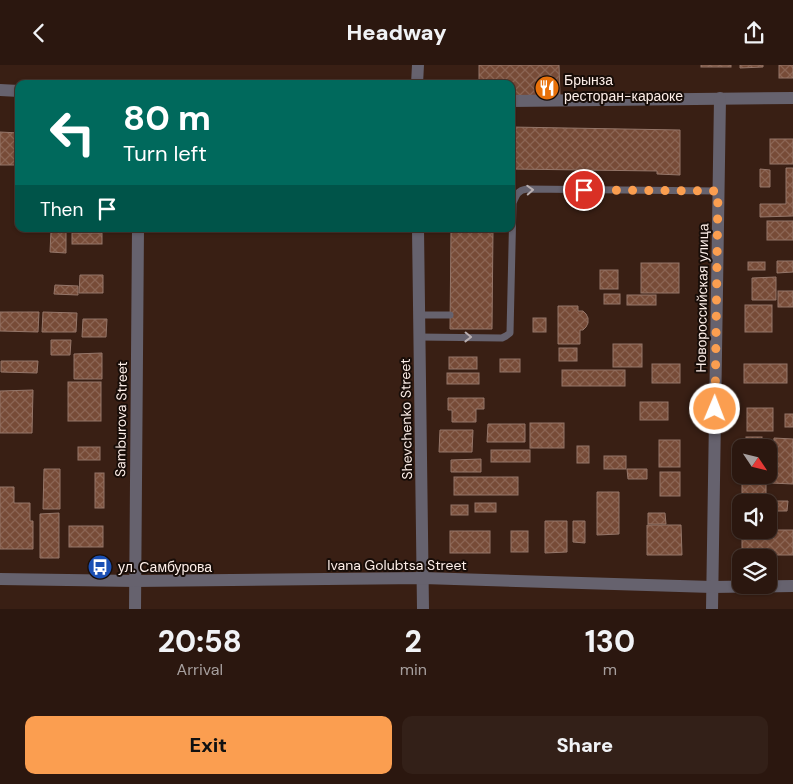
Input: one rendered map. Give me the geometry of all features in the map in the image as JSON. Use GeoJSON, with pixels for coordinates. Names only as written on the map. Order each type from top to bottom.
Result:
{"type":"FeatureCollection","features":[{"type":"Feature","properties":{"kind":"street"},"geometry":{"type":"LineString","coordinates":[[417,80],[418,65]]}},
{"type":"Feature","properties":{"kind":"street"},"geometry":{"type":"LineString","coordinates":[[0,90],[15,91]]}},
{"type":"Feature","properties":{"kind":"street","name":"Новороссийская улица"},"geometry":{"type":"LineString","coordinates":[[712,609],[720,98]]}},
{"type":"Feature","properties":{"kind":"street"},"geometry":{"type":"LineString","coordinates":[[515,101],[793,98]]}},
{"type":"Feature","properties":{"kind":"street","name":"Samburova Street"},"geometry":{"type":"LineString","coordinates":[[135,609],[138,232]]}},
{"type":"Feature","properties":{"kind":"street","name":"Shevchenko Street"},"geometry":{"type":"LineString","coordinates":[[418,232],[423,609]]}},
{"type":"Feature","properties":{"kind":"street","name":"Ivana Golubtsa Street"},"geometry":{"type":"LineString","coordinates":[[0,579],[135,581],[423,578],[712,587],[793,586]]}},
{"type":"Feature","properties":{"kind":"lane"},"geometry":{"type":"LineString","coordinates":[[515,196],[521,190],[527,189],[718,191]]}},
{"type":"Feature","properties":{"kind":"lane"},"geometry":{"type":"LineString","coordinates":[[419,337],[502,338],[510,333],[512,232]]}},
{"type":"Feature","properties":{"kind":"lane"},"geometry":{"type":"LineString","coordinates":[[419,315],[450,315]]}},
{"type":"Feature","properties":{"kind":"building"},"geometry":{"type":"Polygon","coordinates":[[[479,65],[559,65],[560,97],[515,96],[515,80],[479,80],[479,65]]]}},
{"type":"Feature","properties":{"kind":"building"},"geometry":{"type":"Polygon","coordinates":[[[701,65],[731,65],[731,67],[701,67],[701,65]]]}},
{"type":"Feature","properties":{"kind":"building"},"geometry":{"type":"Polygon","coordinates":[[[740,65],[763,65],[763,67],[740,68],[740,65]]]}},
{"type":"Feature","properties":{"kind":"building"},"geometry":{"type":"Polygon","coordinates":[[[779,65],[793,65],[793,78],[779,78],[779,65]]]}},
{"type":"Feature","properties":{"kind":"building"},"geometry":{"type":"Polygon","coordinates":[[[515,127],[680,130],[680,175],[657,174],[657,171],[515,169],[515,127]]]}},
{"type":"Feature","properties":{"kind":"building"},"geometry":{"type":"Polygon","coordinates":[[[0,132],[15,133],[15,165],[0,165],[0,132]]]}},
{"type":"Feature","properties":{"kind":"building"},"geometry":{"type":"Polygon","coordinates":[[[770,139],[793,139],[793,164],[770,164],[770,139]]]}},
{"type":"Feature","properties":{"kind":"building"},"geometry":{"type":"Polygon","coordinates":[[[786,168],[793,168],[793,216],[760,217],[760,204],[786,204],[786,168]]]}},
{"type":"Feature","properties":{"kind":"building"},"geometry":{"type":"Polygon","coordinates":[[[760,169],[770,170],[770,187],[760,187],[760,169]]]}},
{"type":"Feature","properties":{"kind":"building"},"geometry":{"type":"Polygon","coordinates":[[[767,221],[793,221],[793,240],[767,240],[767,221]]]}},
{"type":"Feature","properties":{"kind":"building"},"geometry":{"type":"Polygon","coordinates":[[[51,232],[66,232],[66,253],[50,252],[51,232]]]}},
{"type":"Feature","properties":{"kind":"building"},"geometry":{"type":"Polygon","coordinates":[[[451,232],[493,232],[492,329],[450,329],[451,232]]]}},
{"type":"Feature","properties":{"kind":"building"},"geometry":{"type":"Polygon","coordinates":[[[72,233],[102,233],[102,244],[72,244],[72,233]]]}},
{"type":"Feature","properties":{"kind":"building"},"geometry":{"type":"Polygon","coordinates":[[[777,261],[793,261],[793,272],[777,273],[777,261]]]}},
{"type":"Feature","properties":{"kind":"building"},"geometry":{"type":"Polygon","coordinates":[[[748,262],[765,262],[765,270],[748,270],[748,262]]]}},
{"type":"Feature","properties":{"kind":"building"},"geometry":{"type":"Polygon","coordinates":[[[641,263],[679,263],[679,293],[641,293],[641,263]]]}},
{"type":"Feature","properties":{"kind":"building"},"geometry":{"type":"Polygon","coordinates":[[[600,270],[618,270],[618,289],[600,289],[600,270]]]}},
{"type":"Feature","properties":{"kind":"building"},"geometry":{"type":"Polygon","coordinates":[[[80,275],[103,275],[103,293],[79,293],[80,275]]]}},
{"type":"Feature","properties":{"kind":"building"},"geometry":{"type":"Polygon","coordinates":[[[776,277],[776,300],[752,300],[752,278],[776,277]]]}},
{"type":"Feature","properties":{"kind":"building"},"geometry":{"type":"Polygon","coordinates":[[[55,285],[78,286],[78,295],[54,294],[55,285]]]}},
{"type":"Feature","properties":{"kind":"building"},"geometry":{"type":"Polygon","coordinates":[[[778,291],[793,291],[793,307],[778,307],[778,291]]]}},
{"type":"Feature","properties":{"kind":"building"},"geometry":{"type":"Polygon","coordinates":[[[604,294],[620,294],[620,304],[604,304],[604,294]]]}},
{"type":"Feature","properties":{"kind":"building"},"geometry":{"type":"Polygon","coordinates":[[[627,295],[656,295],[656,305],[627,305],[627,295]]]}},
{"type":"Feature","properties":{"kind":"building"},"geometry":{"type":"Polygon","coordinates":[[[745,305],[772,305],[772,332],[745,332],[745,305]]]}},
{"type":"Feature","properties":{"kind":"building"},"geometry":{"type":"Polygon","coordinates":[[[558,306],[578,306],[578,311],[583,311],[586,314],[588,323],[583,330],[580,330],[580,344],[558,344],[558,306]]]}},
{"type":"Feature","properties":{"kind":"building"},"geometry":{"type":"Polygon","coordinates":[[[0,312],[39,312],[38,332],[0,331],[0,312]]]}},
{"type":"Feature","properties":{"kind":"building"},"geometry":{"type":"Polygon","coordinates":[[[43,312],[77,313],[76,332],[42,332],[43,312]]]}},
{"type":"Feature","properties":{"kind":"building"},"geometry":{"type":"Polygon","coordinates":[[[533,318],[546,318],[546,332],[533,332],[533,318]]]}},
{"type":"Feature","properties":{"kind":"building"},"geometry":{"type":"Polygon","coordinates":[[[83,319],[107,319],[106,337],[82,337],[83,319]]]}},
{"type":"Feature","properties":{"kind":"building"},"geometry":{"type":"Polygon","coordinates":[[[51,340],[71,340],[70,355],[51,355],[51,340]]]}},
{"type":"Feature","properties":{"kind":"building"},"geometry":{"type":"Polygon","coordinates":[[[613,344],[642,344],[642,367],[613,367],[613,344]]]}},
{"type":"Feature","properties":{"kind":"building"},"geometry":{"type":"Polygon","coordinates":[[[559,348],[577,348],[577,361],[559,361],[559,348]]]}},
{"type":"Feature","properties":{"kind":"building"},"geometry":{"type":"Polygon","coordinates":[[[102,353],[102,379],[74,379],[74,354],[102,353]]]}},
{"type":"Feature","properties":{"kind":"building"},"geometry":{"type":"Polygon","coordinates":[[[449,357],[477,357],[477,369],[449,369],[449,357]]]}},
{"type":"Feature","properties":{"kind":"building"},"geometry":{"type":"Polygon","coordinates":[[[500,359],[520,359],[520,372],[500,372],[500,359]]]}},
{"type":"Feature","properties":{"kind":"building"},"geometry":{"type":"Polygon","coordinates":[[[1,361],[38,361],[37,373],[1,372],[1,361]]]}},
{"type":"Feature","properties":{"kind":"building"},"geometry":{"type":"Polygon","coordinates":[[[652,364],[680,364],[680,383],[652,383],[652,364]]]}},
{"type":"Feature","properties":{"kind":"building"},"geometry":{"type":"Polygon","coordinates":[[[744,364],[787,364],[787,383],[744,383],[744,364]]]}},
{"type":"Feature","properties":{"kind":"building"},"geometry":{"type":"Polygon","coordinates":[[[562,370],[625,370],[625,386],[562,386],[562,370]]]}},
{"type":"Feature","properties":{"kind":"building"},"geometry":{"type":"Polygon","coordinates":[[[447,373],[479,373],[479,384],[447,384],[447,373]]]}},
{"type":"Feature","properties":{"kind":"building"},"geometry":{"type":"Polygon","coordinates":[[[68,382],[101,382],[101,421],[68,421],[68,382]]]}},
{"type":"Feature","properties":{"kind":"building"},"geometry":{"type":"Polygon","coordinates":[[[33,390],[32,433],[0,433],[0,391],[33,390]]]}},
{"type":"Feature","properties":{"kind":"building"},"geometry":{"type":"Polygon","coordinates":[[[448,398],[484,398],[484,409],[476,409],[476,422],[452,422],[452,410],[448,410],[448,398]]]}},
{"type":"Feature","properties":{"kind":"building"},"geometry":{"type":"Polygon","coordinates":[[[640,402],[668,402],[668,420],[640,420],[640,402]]]}},
{"type":"Feature","properties":{"kind":"building"},"geometry":{"type":"Polygon","coordinates":[[[747,408],[773,408],[773,431],[747,431],[747,408]]]}},
{"type":"Feature","properties":{"kind":"building"},"geometry":{"type":"Polygon","coordinates":[[[785,414],[793,414],[793,427],[785,427],[785,414]]]}},
{"type":"Feature","properties":{"kind":"building"},"geometry":{"type":"Polygon","coordinates":[[[530,423],[564,423],[564,448],[530,448],[530,423]]]}},
{"type":"Feature","properties":{"kind":"building"},"geometry":{"type":"Polygon","coordinates":[[[488,424],[525,424],[525,442],[487,442],[488,424]]]}},
{"type":"Feature","properties":{"kind":"building"},"geometry":{"type":"Polygon","coordinates":[[[440,430],[473,430],[472,452],[439,452],[440,430]]]}},
{"type":"Feature","properties":{"kind":"building"},"geometry":{"type":"Polygon","coordinates":[[[746,437],[762,437],[762,439],[746,439],[746,437]]]}},
{"type":"Feature","properties":{"kind":"building"},"geometry":{"type":"Polygon","coordinates":[[[774,438],[793,439],[793,484],[778,483],[778,439],[774,438]]]}},
{"type":"Feature","properties":{"kind":"building"},"geometry":{"type":"Polygon","coordinates":[[[659,440],[680,440],[680,467],[659,467],[659,440]]]}},
{"type":"Feature","properties":{"kind":"building"},"geometry":{"type":"Polygon","coordinates":[[[577,446],[589,446],[589,463],[577,463],[577,446]]]}},
{"type":"Feature","properties":{"kind":"building"},"geometry":{"type":"Polygon","coordinates":[[[78,447],[100,447],[100,460],[78,460],[78,447]]]}},
{"type":"Feature","properties":{"kind":"building"},"geometry":{"type":"Polygon","coordinates":[[[491,450],[530,450],[530,462],[491,462],[491,450]]]}},
{"type":"Feature","properties":{"kind":"building"},"geometry":{"type":"Polygon","coordinates":[[[604,456],[626,456],[626,469],[604,469],[604,456]]]}},
{"type":"Feature","properties":{"kind":"building"},"geometry":{"type":"Polygon","coordinates":[[[481,459],[481,472],[451,472],[451,460],[481,459]]]}},
{"type":"Feature","properties":{"kind":"building"},"geometry":{"type":"Polygon","coordinates":[[[44,469],[60,469],[60,509],[43,509],[44,469]]]}},
{"type":"Feature","properties":{"kind":"building"},"geometry":{"type":"Polygon","coordinates":[[[627,469],[647,469],[647,479],[628,479],[627,469]]]}},
{"type":"Feature","properties":{"kind":"building"},"geometry":{"type":"Polygon","coordinates":[[[660,472],[680,472],[680,496],[660,496],[660,472]]]}},
{"type":"Feature","properties":{"kind":"building"},"geometry":{"type":"Polygon","coordinates":[[[95,473],[104,473],[104,508],[95,508],[95,473]]]}},
{"type":"Feature","properties":{"kind":"building"},"geometry":{"type":"Polygon","coordinates":[[[454,477],[518,477],[518,495],[454,495],[454,477]]]}},
{"type":"Feature","properties":{"kind":"building"},"geometry":{"type":"Polygon","coordinates":[[[742,484],[766,484],[766,494],[742,494],[742,484]]]}},
{"type":"Feature","properties":{"kind":"building"},"geometry":{"type":"Polygon","coordinates":[[[0,487],[14,487],[14,503],[30,503],[30,521],[33,521],[33,549],[0,549],[0,487]]]}},
{"type":"Feature","properties":{"kind":"building"},"geometry":{"type":"Polygon","coordinates":[[[597,492],[619,492],[619,534],[597,535],[597,492]]]}},
{"type":"Feature","properties":{"kind":"building"},"geometry":{"type":"Polygon","coordinates":[[[777,501],[788,501],[787,511],[777,511],[777,501]]]}},
{"type":"Feature","properties":{"kind":"building"},"geometry":{"type":"Polygon","coordinates":[[[475,503],[496,503],[496,512],[475,512],[475,503]]]}},
{"type":"Feature","properties":{"kind":"building"},"geometry":{"type":"Polygon","coordinates":[[[451,505],[468,505],[468,515],[451,515],[451,505]]]}},
{"type":"Feature","properties":{"kind":"building"},"geometry":{"type":"Polygon","coordinates":[[[59,513],[59,558],[40,558],[40,514],[59,513]]]}},
{"type":"Feature","properties":{"kind":"building"},"geometry":{"type":"Polygon","coordinates":[[[648,513],[665,513],[666,524],[648,524],[648,513]]]}},
{"type":"Feature","properties":{"kind":"building"},"geometry":{"type":"Polygon","coordinates":[[[545,521],[567,521],[567,552],[545,553],[545,521]]]}},
{"type":"Feature","properties":{"kind":"building"},"geometry":{"type":"Polygon","coordinates":[[[573,521],[585,521],[585,543],[573,542],[573,521]]]}},
{"type":"Feature","properties":{"kind":"building"},"geometry":{"type":"Polygon","coordinates":[[[647,525],[681,525],[682,555],[647,555],[647,525]]]}},
{"type":"Feature","properties":{"kind":"building"},"geometry":{"type":"Polygon","coordinates":[[[69,526],[103,526],[103,547],[69,547],[69,526]]]}},
{"type":"Feature","properties":{"kind":"building"},"geometry":{"type":"Polygon","coordinates":[[[777,530],[793,530],[793,555],[777,555],[777,549],[742,549],[742,539],[777,539],[777,530]]]}},
{"type":"Feature","properties":{"kind":"building"},"geometry":{"type":"Polygon","coordinates":[[[450,531],[490,531],[490,553],[450,553],[450,531]]]}},
{"type":"Feature","properties":{"kind":"building"},"geometry":{"type":"Polygon","coordinates":[[[511,531],[528,531],[528,552],[511,552],[511,531]]]}},
{"type":"Feature","properties":{"kind":"place","name":"Брынза ресторан-караоке"},"geometry":{"type":"Point","coordinates":[547,88]}},
{"type":"Feature","properties":{"kind":"place","name":"ул. Самбурова"},"geometry":{"type":"Point","coordinates":[100,567]}},
{"type":"Feature","properties":{"kind":"route"},"geometry":{"type":"LineString","coordinates":[[584,190],[718,191],[715,409]]}}]}
